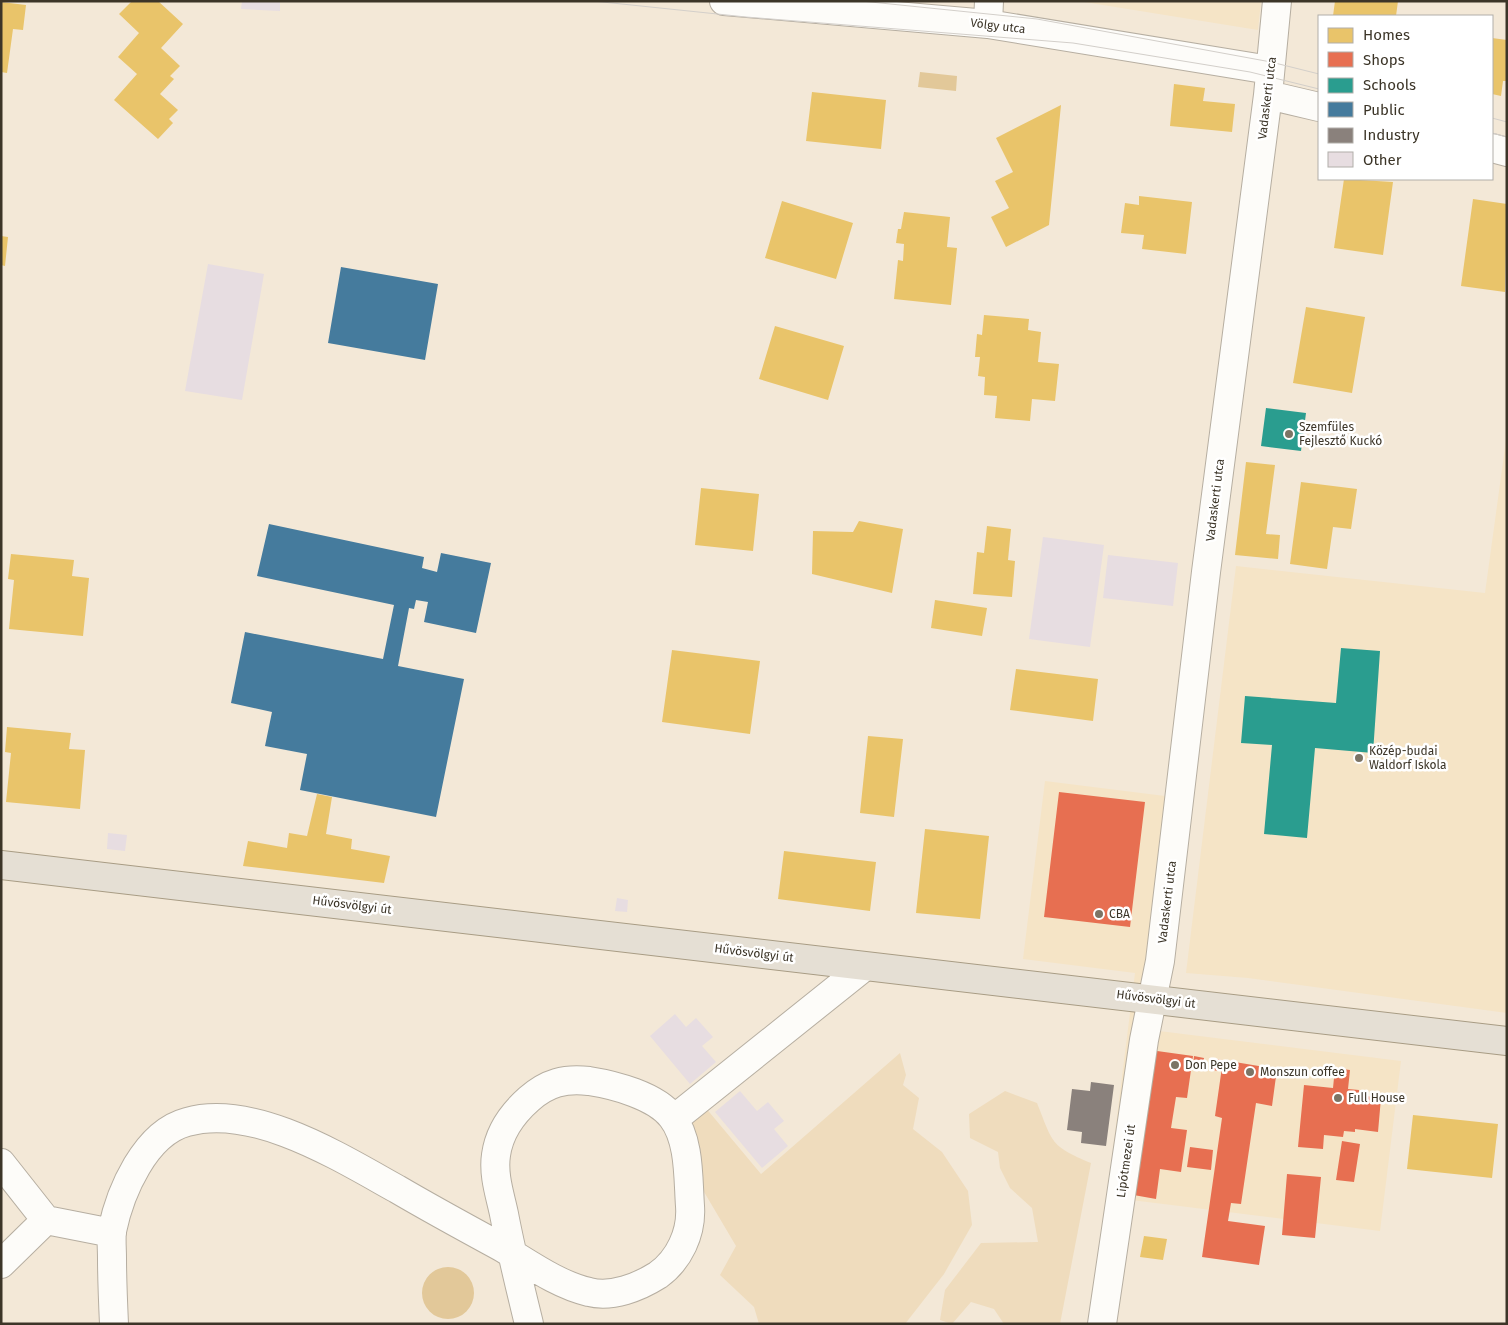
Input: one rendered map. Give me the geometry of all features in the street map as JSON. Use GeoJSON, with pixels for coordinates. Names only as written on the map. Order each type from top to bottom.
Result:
{"type":"FeatureCollection","features":[{"type":"Feature","properties":{"kind":"main road","name":"Hűvösvölgyi út"},"geometry":{"type":"LineString","coordinates":[[1,866],[634,938],[864,967],[1152,998],[1507,1041]]}},
{"type":"Feature","properties":{"kind":"street","name":"Völgy utca"},"geometry":{"type":"LineString","coordinates":[[724,1],[989,13],[1269,82],[1318,106]]}},
{"type":"Feature","properties":{"kind":"street","name":"Vadaskerti utca"},"geometry":{"type":"LineString","coordinates":[[1152,998],[1160,961],[1206,572],[1269,82],[1276,1]]}},
{"type":"Feature","properties":{"kind":"street"},"geometry":{"type":"LineString","coordinates":[[1493,148],[1507,152]]}},
{"type":"Feature","properties":{"kind":"street"},"geometry":{"type":"LineString","coordinates":[[674,1119],[864,967]]}},
{"type":"Feature","properties":{"kind":"street","name":"Lipótmezei út"},"geometry":{"type":"LineString","coordinates":[[1102,1324],[1144,1040],[1152,998]]}},
{"type":"Feature","properties":{"kind":"street"},"geometry":{"type":"LineString","coordinates":[[114,1324],[112,1233],[130,1179],[150,1146],[166,1132],[184,1122],[203,1118],[242,1120],[278,1130],[323,1148],[512,1254],[569,1285],[592,1293],[621,1291],[636,1286],[666,1269],[683,1247],[691,1214],[684,1142],[674,1119],[661,1105],[613,1085],[572,1079],[560,1081],[532,1096],[521,1106],[504,1129],[496,1158],[496,1180],[512,1254],[529,1324]]}},
{"type":"Feature","properties":{"kind":"street"},"geometry":{"type":"LineString","coordinates":[[1,1163],[46,1220],[112,1233]]}},
{"type":"Feature","properties":{"kind":"street"},"geometry":{"type":"LineString","coordinates":[[1,1264],[46,1220]]}},
{"type":"Feature","properties":{"kind":"shaded area"},"geometry":{"type":"Polygon","coordinates":[[[1078,1],[1261,1],[1258,30],[1078,1]]]}},
{"type":"Feature","properties":{"kind":"shaded area"},"geometry":{"type":"Polygon","coordinates":[[[920,72],[957,76],[956,91],[918,87],[920,72]]]}},
{"type":"Feature","properties":{"kind":"shaded area","name":"Közép-budai Waldorf Iskola"},"geometry":{"type":"Polygon","coordinates":[[[1507,433],[1507,1013],[1248,978],[1186,973],[1236,566],[1485,593],[1507,433]]]}},
{"type":"Feature","properties":{"kind":"shaded area"},"geometry":{"type":"Polygon","coordinates":[[[1045,781],[1189,799],[1159,1031],[1401,1061],[1380,1231],[1107,1197],[1135,973],[1023,959],[1045,781]]]}},
{"type":"Feature","properties":{"kind":"shaded area"},"geometry":{"type":"Polygon","coordinates":[[[900,1053],[906,1075],[903,1085],[919,1098],[913,1129],[942,1152],[968,1191],[972,1225],[944,1274],[905,1324],[759,1324],[754,1307],[720,1275],[736,1246],[697,1180],[690,1118],[705,1107],[761,1174],[900,1053]]]}},
{"type":"Feature","properties":{"kind":"shaded area"},"geometry":{"type":"Polygon","coordinates":[[[1005,1091],[1037,1103],[1046,1127],[1055,1142],[1068,1152],[1091,1163],[1060,1324],[1004,1324],[994,1309],[971,1302],[952,1324],[940,1320],[945,1290],[981,1243],[1038,1242],[1032,1208],[1010,1188],[1000,1168],[998,1152],[970,1138],[969,1114],[1005,1091]]]}},
{"type":"Feature","properties":{"kind":"shaded area"},"geometry":{"type":"Polygon","coordinates":[[[443,1267],[453,1267],[462,1271],[470,1279],[474,1293],[470,1307],[462,1315],[453,1319],[443,1319],[434,1315],[426,1307],[422,1298],[422,1288],[426,1279],[434,1271],[443,1267]]]}},
{"type":"Feature","properties":{"kind":"building: Homes"},"geometry":{"type":"Polygon","coordinates":[[[132,1],[158,1],[183,24],[161,48],[180,66],[170,76],[174,79],[160,94],[178,110],[169,119],[173,123],[158,139],[114,100],[137,74],[118,57],[139,33],[119,14],[132,1]]]}},
{"type":"Feature","properties":{"kind":"building: Homes"},"geometry":{"type":"Polygon","coordinates":[[[1335,1],[1398,1],[1396,15],[1333,15],[1335,1]]]}},
{"type":"Feature","properties":{"kind":"building: Homes"},"geometry":{"type":"Polygon","coordinates":[[[1,2],[26,5],[23,30],[13,29],[7,73],[1,72],[1,2]]]}},
{"type":"Feature","properties":{"kind":"building: Homes"},"geometry":{"type":"Polygon","coordinates":[[[1493,38],[1507,40],[1507,81],[1503,81],[1501,96],[1493,94],[1493,38]]]}},
{"type":"Feature","properties":{"kind":"building: Homes"},"geometry":{"type":"Polygon","coordinates":[[[1174,84],[1205,88],[1203,101],[1235,104],[1232,132],[1170,126],[1174,84]]]}},
{"type":"Feature","properties":{"kind":"building: Homes"},"geometry":{"type":"Polygon","coordinates":[[[812,92],[886,100],[881,149],[806,141],[812,92]]]}},
{"type":"Feature","properties":{"kind":"building: Homes"},"geometry":{"type":"Polygon","coordinates":[[[1061,105],[1049,225],[1006,247],[991,217],[1009,208],[995,181],[1013,172],[996,138],[1061,105]]]}},
{"type":"Feature","properties":{"kind":"building: Homes"},"geometry":{"type":"Polygon","coordinates":[[[1344,180],[1393,182],[1383,255],[1334,248],[1344,180]]]}},
{"type":"Feature","properties":{"kind":"building: Homes"},"geometry":{"type":"Polygon","coordinates":[[[1139,196],[1192,202],[1186,254],[1142,249],[1144,235],[1121,233],[1125,203],[1139,205],[1139,196]]]}},
{"type":"Feature","properties":{"kind":"building: Homes"},"geometry":{"type":"Polygon","coordinates":[[[1473,199],[1507,204],[1505,292],[1461,286],[1473,199]]]}},
{"type":"Feature","properties":{"kind":"building: Homes"},"geometry":{"type":"Polygon","coordinates":[[[782,201],[853,223],[836,279],[765,258],[782,201]]]}},
{"type":"Feature","properties":{"kind":"building: Homes"},"geometry":{"type":"Polygon","coordinates":[[[904,212],[950,217],[947,247],[957,248],[951,305],[894,299],[898,260],[903,261],[904,244],[896,243],[898,229],[901,229],[904,212]]]}},
{"type":"Feature","properties":{"kind":"building: Homes"},"geometry":{"type":"Polygon","coordinates":[[[1,236],[8,237],[5,266],[1,265],[1,236]]]}},
{"type":"Feature","properties":{"kind":"building: Homes"},"geometry":{"type":"Polygon","coordinates":[[[1306,307],[1365,317],[1352,393],[1293,383],[1306,307]]]}},
{"type":"Feature","properties":{"kind":"building: Homes"},"geometry":{"type":"Polygon","coordinates":[[[984,315],[1029,319],[1028,330],[1041,332],[1038,362],[1059,364],[1055,401],[1032,399],[1030,421],[995,418],[997,396],[984,395],[985,377],[978,376],[980,357],[975,357],[977,334],[982,335],[984,315]]]}},
{"type":"Feature","properties":{"kind":"building: Homes"},"geometry":{"type":"Polygon","coordinates":[[[775,326],[844,346],[828,400],[759,379],[775,326]]]}},
{"type":"Feature","properties":{"kind":"building: Homes"},"geometry":{"type":"Polygon","coordinates":[[[1246,462],[1275,465],[1266,534],[1280,535],[1278,559],[1235,555],[1246,462]]]}},
{"type":"Feature","properties":{"kind":"building: Homes"},"geometry":{"type":"Polygon","coordinates":[[[1301,482],[1357,489],[1351,529],[1333,527],[1327,569],[1290,564],[1301,482]]]}},
{"type":"Feature","properties":{"kind":"building: Homes"},"geometry":{"type":"Polygon","coordinates":[[[701,488],[759,494],[753,551],[695,545],[701,488]]]}},
{"type":"Feature","properties":{"kind":"building: Homes"},"geometry":{"type":"Polygon","coordinates":[[[859,521],[903,529],[892,593],[812,574],[813,531],[853,532],[859,521]]]}},
{"type":"Feature","properties":{"kind":"building: Homes"},"geometry":{"type":"Polygon","coordinates":[[[987,526],[1011,529],[1008,560],[1015,561],[1012,597],[973,594],[977,552],[984,553],[987,526]]]}},
{"type":"Feature","properties":{"kind":"building: Homes"},"geometry":{"type":"Polygon","coordinates":[[[11,554],[74,560],[72,576],[89,578],[83,636],[9,629],[14,580],[8,579],[11,554]]]}},
{"type":"Feature","properties":{"kind":"building: Homes"},"geometry":{"type":"Polygon","coordinates":[[[935,600],[987,608],[982,636],[931,628],[935,600]]]}},
{"type":"Feature","properties":{"kind":"building: Homes"},"geometry":{"type":"Polygon","coordinates":[[[672,650],[760,661],[750,734],[662,722],[672,650]]]}},
{"type":"Feature","properties":{"kind":"building: Homes"},"geometry":{"type":"Polygon","coordinates":[[[1016,669],[1098,679],[1093,721],[1010,710],[1016,669]]]}},
{"type":"Feature","properties":{"kind":"building: Homes"},"geometry":{"type":"Polygon","coordinates":[[[7,727],[71,733],[69,749],[85,750],[80,809],[6,802],[11,753],[5,752],[7,727]]]}},
{"type":"Feature","properties":{"kind":"building: Homes"},"geometry":{"type":"Polygon","coordinates":[[[868,736],[903,739],[894,817],[860,813],[868,736]]]}},
{"type":"Feature","properties":{"kind":"building: Homes"},"geometry":{"type":"Polygon","coordinates":[[[317,794],[332,797],[326,834],[352,839],[351,849],[390,856],[384,883],[243,866],[248,841],[287,848],[289,833],[307,836],[317,794]]]}},
{"type":"Feature","properties":{"kind":"building: Homes"},"geometry":{"type":"Polygon","coordinates":[[[925,829],[989,836],[980,919],[916,913],[925,829]]]}},
{"type":"Feature","properties":{"kind":"building: Homes"},"geometry":{"type":"Polygon","coordinates":[[[784,851],[876,862],[870,911],[778,899],[784,851]]]}},
{"type":"Feature","properties":{"kind":"building: Homes"},"geometry":{"type":"Polygon","coordinates":[[[1413,1115],[1498,1124],[1492,1178],[1407,1169],[1413,1115]]]}},
{"type":"Feature","properties":{"kind":"building: Homes"},"geometry":{"type":"Polygon","coordinates":[[[1144,1236],[1167,1239],[1163,1260],[1140,1257],[1144,1236]]]}},
{"type":"Feature","properties":{"kind":"building: Shops"},"geometry":{"type":"Polygon","coordinates":[[[1059,792],[1145,802],[1130,927],[1044,917],[1059,792]]]}},
{"type":"Feature","properties":{"kind":"building: Shops"},"geometry":{"type":"Polygon","coordinates":[[[1150,1050],[1193,1056],[1187,1098],[1176,1097],[1171,1128],[1187,1130],[1181,1172],[1160,1169],[1156,1199],[1128,1194],[1150,1050]]]}},
{"type":"Feature","properties":{"kind":"building: Shops"},"geometry":{"type":"Polygon","coordinates":[[[1194,1056],[1204,1058],[1203,1068],[1193,1067],[1194,1056]]]}},
{"type":"Feature","properties":{"kind":"building: Shops"},"geometry":{"type":"Polygon","coordinates":[[[1212,1059],[1222,1060],[1221,1071],[1210,1070],[1212,1059]]]}},
{"type":"Feature","properties":{"kind":"building: Shops"},"geometry":{"type":"Polygon","coordinates":[[[1223,1060],[1277,1069],[1272,1106],[1256,1103],[1241,1204],[1231,1203],[1228,1221],[1265,1226],[1259,1265],[1202,1257],[1222,1118],[1215,1116],[1223,1060]]]}},
{"type":"Feature","properties":{"kind":"building: Shops"},"geometry":{"type":"Polygon","coordinates":[[[1335,1068],[1350,1070],[1348,1089],[1359,1090],[1359,1095],[1381,1098],[1378,1132],[1355,1129],[1355,1132],[1344,1131],[1343,1137],[1324,1135],[1323,1149],[1298,1147],[1304,1085],[1333,1088],[1335,1068]]]}},
{"type":"Feature","properties":{"kind":"building: Shops"},"geometry":{"type":"Polygon","coordinates":[[[1342,1141],[1360,1144],[1354,1182],[1336,1180],[1342,1141]]]}},
{"type":"Feature","properties":{"kind":"building: Shops"},"geometry":{"type":"Polygon","coordinates":[[[1190,1147],[1213,1150],[1211,1170],[1187,1167],[1190,1147]]]}},
{"type":"Feature","properties":{"kind":"building: Shops"},"geometry":{"type":"Polygon","coordinates":[[[1287,1174],[1321,1177],[1315,1238],[1282,1235],[1287,1174]]]}},
{"type":"Feature","properties":{"kind":"building: Schools"},"geometry":{"type":"Polygon","coordinates":[[[1266,408],[1306,413],[1301,451],[1261,446],[1266,408]]]}},
{"type":"Feature","properties":{"kind":"building: Schools"},"geometry":{"type":"Polygon","coordinates":[[[1341,648],[1380,651],[1373,753],[1315,748],[1307,838],[1264,834],[1272,745],[1241,743],[1245,696],[1336,703],[1341,648]]]}},
{"type":"Feature","properties":{"kind":"building: Public"},"geometry":{"type":"Polygon","coordinates":[[[341,267],[438,284],[425,360],[328,343],[341,267]]]}},
{"type":"Feature","properties":{"kind":"building: Public"},"geometry":{"type":"Polygon","coordinates":[[[269,524],[424,557],[422,568],[437,572],[441,553],[491,563],[476,633],[424,622],[428,602],[416,600],[414,609],[409,608],[398,666],[464,679],[436,817],[300,790],[307,754],[265,746],[272,712],[231,703],[245,632],[383,659],[394,605],[257,576],[269,524]]]}},
{"type":"Feature","properties":{"kind":"building: Industry"},"geometry":{"type":"Polygon","coordinates":[[[1091,1082],[1114,1085],[1106,1146],[1081,1143],[1082,1132],[1067,1130],[1072,1089],[1090,1091],[1091,1082]]]}},
{"type":"Feature","properties":{"kind":"building: Other"},"geometry":{"type":"Polygon","coordinates":[[[242,1],[280,1],[280,11],[241,9],[242,1]]]}},
{"type":"Feature","properties":{"kind":"building: Other"},"geometry":{"type":"Polygon","coordinates":[[[208,264],[264,274],[242,400],[185,391],[208,264]]]}},
{"type":"Feature","properties":{"kind":"building: Other"},"geometry":{"type":"Polygon","coordinates":[[[1043,537],[1104,545],[1090,647],[1029,639],[1043,537]]]}},
{"type":"Feature","properties":{"kind":"building: Other"},"geometry":{"type":"Polygon","coordinates":[[[1108,555],[1178,563],[1173,606],[1103,598],[1108,555]]]}},
{"type":"Feature","properties":{"kind":"building: Other"},"geometry":{"type":"Polygon","coordinates":[[[108,833],[127,835],[125,851],[107,849],[108,833]]]}},
{"type":"Feature","properties":{"kind":"building: Other"},"geometry":{"type":"Polygon","coordinates":[[[617,898],[628,900],[627,912],[615,911],[617,898]]]}},
{"type":"Feature","properties":{"kind":"building: Other"},"geometry":{"type":"Polygon","coordinates":[[[675,1014],[686,1027],[696,1018],[713,1037],[702,1046],[716,1062],[690,1084],[650,1036],[675,1014]]]}},
{"type":"Feature","properties":{"kind":"building: Other"},"geometry":{"type":"Polygon","coordinates":[[[740,1091],[757,1111],[768,1102],[784,1121],[774,1129],[788,1146],[762,1168],[715,1112],[740,1091]]]}},
{"type":"Feature","properties":{"kind":"tram line"},"geometry":{"type":"LineString","coordinates":[[593,1],[746,17],[1073,43],[1250,72],[1318,89]]}},
{"type":"Feature","properties":{"kind":"tram line"},"geometry":{"type":"LineString","coordinates":[[861,1],[1037,19],[1271,62],[1318,74]]}},
{"type":"Feature","properties":{"kind":"tram line"},"geometry":{"type":"LineString","coordinates":[[1493,118],[1507,122]]}},
{"type":"Feature","properties":{"kind":"tram line"},"geometry":{"type":"LineString","coordinates":[[1493,133],[1507,137]]}},
{"type":"Feature","properties":{"kind":"place","name":"Szemfüles Fejlesztő Kuckó"},"geometry":{"type":"Point","coordinates":[1289,434]}},
{"type":"Feature","properties":{"kind":"place","name":"Közép-budai Waldorf Iskola"},"geometry":{"type":"Point","coordinates":[1359,758]}},
{"type":"Feature","properties":{"kind":"place","name":"CBA"},"geometry":{"type":"Point","coordinates":[1099,914]}},
{"type":"Feature","properties":{"kind":"place","name":"Don Pepe"},"geometry":{"type":"Point","coordinates":[1175,1065]}},
{"type":"Feature","properties":{"kind":"place","name":"Monszun coffee"},"geometry":{"type":"Point","coordinates":[1250,1072]}},
{"type":"Feature","properties":{"kind":"place","name":"Full House"},"geometry":{"type":"Point","coordinates":[1338,1098]}}]}
